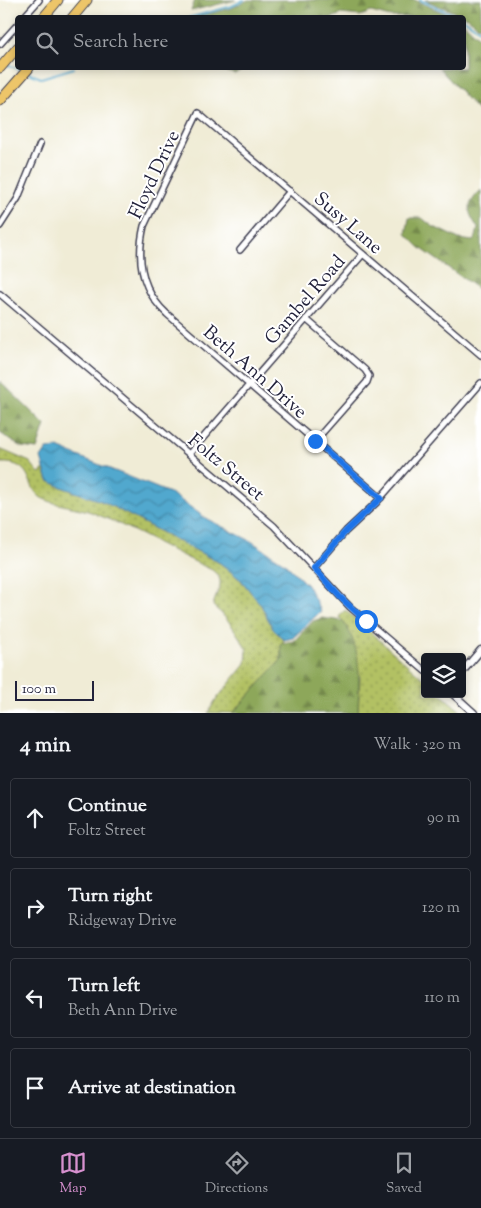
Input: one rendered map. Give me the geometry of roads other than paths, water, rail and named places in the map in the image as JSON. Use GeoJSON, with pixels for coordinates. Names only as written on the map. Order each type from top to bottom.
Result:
{"type":"FeatureCollection","features":[{"type":"Feature","properties":{"kind":"highway"},"geometry":{"type":"LineString","coordinates":[[46,15],[58,0]]}},
{"type":"Feature","properties":{"kind":"highway"},"geometry":{"type":"LineString","coordinates":[[74,15],[87,0]]}},
{"type":"Feature","properties":{"kind":"highway"},"geometry":{"type":"LineString","coordinates":[[0,68],[15,50]]}},
{"type":"Feature","properties":{"kind":"highway"},"geometry":{"type":"LineString","coordinates":[[0,101],[27,70]]}},
{"type":"Feature","properties":{"kind":"street"},"geometry":{"type":"LineString","coordinates":[[26,15],[38,0]]}},
{"type":"Feature","properties":{"kind":"street"},"geometry":{"type":"LineString","coordinates":[[0,44],[15,27]]}},
{"type":"Feature","properties":{"kind":"street","name":"Susy Lane"},"geometry":{"type":"LineString","coordinates":[[198,113],[481,355]]}},
{"type":"Feature","properties":{"kind":"street","name":"Floyd Drive"},"geometry":{"type":"LineString","coordinates":[[140,249],[140,238],[147,219],[198,113]]}},
{"type":"Feature","properties":{"kind":"street"},"geometry":{"type":"LineString","coordinates":[[0,226],[18,198],[40,144]]}},
{"type":"Feature","properties":{"kind":"street"},"geometry":{"type":"LineString","coordinates":[[240,250],[290,191]]}},
{"type":"Feature","properties":{"kind":"street","name":"Beth Ann Drive"},"geometry":{"type":"LineString","coordinates":[[140,249],[140,261],[144,280],[157,304],[381,498]]}},
{"type":"Feature","properties":{"kind":"street","name":"Gambel Road"},"geometry":{"type":"LineString","coordinates":[[189,454],[363,254]]}},
{"type":"Feature","properties":{"kind":"street","name":"Foltz Street"},"geometry":{"type":"LineString","coordinates":[[0,294],[274,526],[355,612],[421,668]]}},
{"type":"Feature","properties":{"kind":"street"},"geometry":{"type":"LineString","coordinates":[[306,319],[366,371],[369,376],[367,382],[315,441]]}},
{"type":"Feature","properties":{"kind":"street"},"geometry":{"type":"LineString","coordinates":[[314,568],[346,531],[381,498],[481,383]]}},
{"type":"Feature","properties":{"kind":"street"},"geometry":{"type":"LineString","coordinates":[[466,667],[481,650]]}},
{"type":"Feature","properties":{"kind":"street"},"geometry":{"type":"LineString","coordinates":[[457,698],[474,713]]}},
{"type":"Feature","properties":{"kind":"water"},"geometry":{"type":"Polygon","coordinates":[[[58,448],[172,494],[207,519],[251,541],[286,564],[308,586],[321,611],[293,638],[284,640],[273,629],[261,605],[241,580],[220,563],[104,502],[48,481],[41,458],[47,449],[58,448]]]}},
{"type":"Feature","properties":{"kind":"waterway"},"geometry":{"type":"LineString","coordinates":[[199,15],[232,6],[244,0]]}},
{"type":"Feature","properties":{"kind":"waterway"},"geometry":{"type":"LineString","coordinates":[[420,0],[454,15]]}},
{"type":"Feature","properties":{"kind":"waterway"},"geometry":{"type":"LineString","coordinates":[[466,20],[481,31]]}},
{"type":"Feature","properties":{"kind":"waterway"},"geometry":{"type":"LineString","coordinates":[[8,65],[15,68]]}},
{"type":"Feature","properties":{"kind":"waterway"},"geometry":{"type":"LineString","coordinates":[[29,73],[41,78],[67,70]]}}]}
